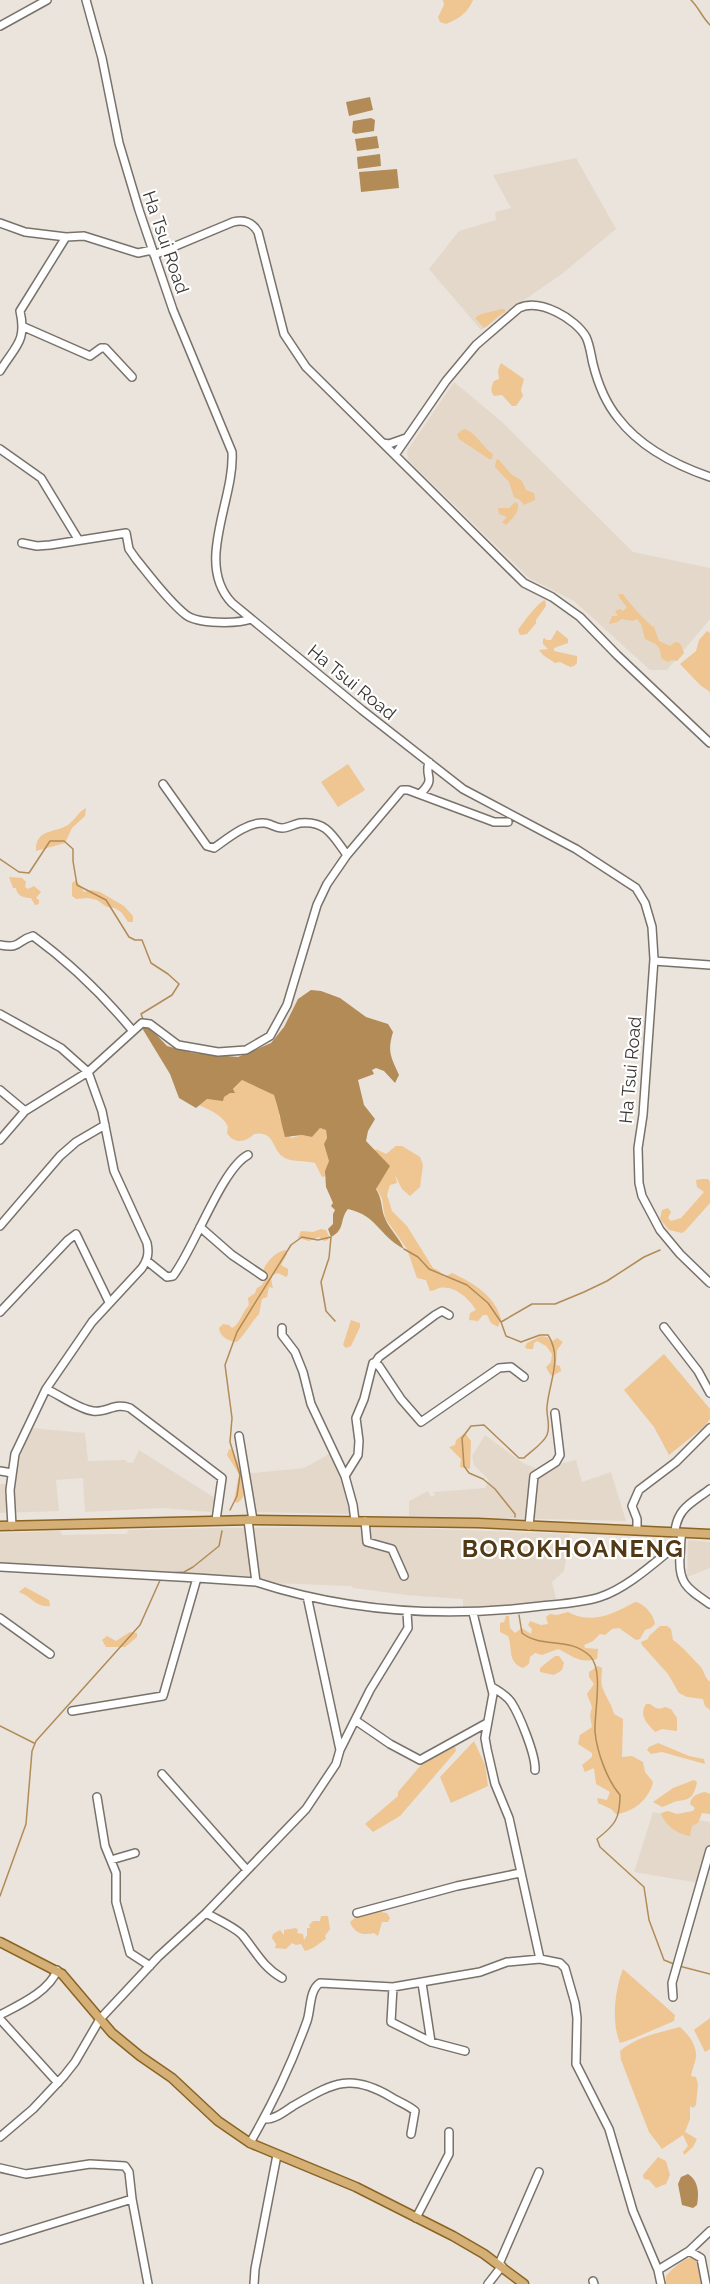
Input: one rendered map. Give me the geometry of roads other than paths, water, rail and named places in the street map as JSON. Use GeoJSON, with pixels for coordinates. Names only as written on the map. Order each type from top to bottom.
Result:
{"type":"FeatureCollection","features":[{"type":"Feature","properties":{"kind":"main road"},"geometry":{"type":"LineString","coordinates":[[0,1526],[116,1525],[216,1520],[360,1521],[637,1529],[710,1534]]}},
{"type":"Feature","properties":{"kind":"main road"},"geometry":{"type":"LineString","coordinates":[[0,1942],[57,1970],[72,1983],[112,2033],[172,2078],[218,2121],[250,2143],[356,2187],[453,2236],[501,2265],[524,2284]]}},
{"type":"Feature","properties":{"kind":"street"},"geometry":{"type":"LineString","coordinates":[[0,26],[47,0]]}},
{"type":"Feature","properties":{"kind":"street","name":"Ha Tsui Road"},"geometry":{"type":"LineString","coordinates":[[86,0],[102,58],[119,143],[153,252],[173,310],[232,452],[231,477],[216,551],[215,572],[224,594],[251,619],[463,789],[576,849],[636,888],[645,903],[652,927],[654,961],[643,1115],[638,1148],[639,1183],[642,1196],[660,1230],[680,1254],[710,1283]]}},
{"type":"Feature","properties":{"kind":"street"},"geometry":{"type":"LineString","coordinates":[[0,222],[25,232],[66,237],[84,236],[138,253],[153,252],[240,220],[257,223],[286,340],[306,367],[524,584],[552,597],[580,617],[710,742]]}},
{"type":"Feature","properties":{"kind":"street"},"geometry":{"type":"LineString","coordinates":[[1,367],[21,338],[24,327],[20,311],[66,237]]}},
{"type":"Feature","properties":{"kind":"street"},"geometry":{"type":"LineString","coordinates":[[395,455],[446,381],[482,338],[519,308],[526,304],[536,304],[554,311],[574,324],[586,337],[599,385],[620,422],[659,455],[681,467],[710,477]]}},
{"type":"Feature","properties":{"kind":"street"},"geometry":{"type":"LineString","coordinates":[[24,327],[90,356],[101,348],[105,348],[132,377]]}},
{"type":"Feature","properties":{"kind":"street"},"geometry":{"type":"LineString","coordinates":[[381,442],[389,444],[406,438]]}},
{"type":"Feature","properties":{"kind":"street"},"geometry":{"type":"LineString","coordinates":[[0,448],[41,478],[78,539]]}},
{"type":"Feature","properties":{"kind":"street"},"geometry":{"type":"LineString","coordinates":[[22,543],[37,546],[126,533],[129,549],[136,559],[188,616],[224,622],[251,619]]}},
{"type":"Feature","properties":{"kind":"street"},"geometry":{"type":"LineString","coordinates":[[420,794],[428,786],[430,779],[427,769],[429,762]]}},
{"type":"Feature","properties":{"kind":"street"},"geometry":{"type":"LineString","coordinates":[[163,784],[207,846],[214,848],[231,836],[259,823],[284,828],[294,824],[318,823],[326,828],[347,855]]}},
{"type":"Feature","properties":{"kind":"street"},"geometry":{"type":"LineString","coordinates":[[0,1140],[25,1111],[87,1072],[142,1023],[147,1022],[178,1045],[218,1052],[246,1050],[270,1036],[287,1005],[316,905],[327,884],[347,855],[402,790],[420,794],[494,822],[508,822]]}},
{"type":"Feature","properties":{"kind":"street"},"geometry":{"type":"LineString","coordinates":[[0,945],[10,947],[21,944],[33,936],[51,949],[95,989],[132,1030]]}},
{"type":"Feature","properties":{"kind":"street"},"geometry":{"type":"LineString","coordinates":[[654,961],[710,965]]}},
{"type":"Feature","properties":{"kind":"street"},"geometry":{"type":"LineString","coordinates":[[0,1014],[61,1048],[87,1072],[102,1111],[114,1171],[147,1243],[147,1261],[109,1302],[76,1343],[46,1389],[18,1447],[10,1490],[12,1526]]}},
{"type":"Feature","properties":{"kind":"street"},"geometry":{"type":"LineString","coordinates":[[0,1090],[25,1111]]}},
{"type":"Feature","properties":{"kind":"street"},"geometry":{"type":"LineString","coordinates":[[0,1226],[60,1155],[76,1142],[105,1125]]}},
{"type":"Feature","properties":{"kind":"street"},"geometry":{"type":"LineString","coordinates":[[147,1261],[170,1278],[175,1274],[223,1183],[239,1159],[248,1155]]}},
{"type":"Feature","properties":{"kind":"street"},"geometry":{"type":"LineString","coordinates":[[200,1227],[226,1250],[263,1276]]}},
{"type":"Feature","properties":{"kind":"street"},"geometry":{"type":"LineString","coordinates":[[0,1312],[76,1234],[109,1302]]}},
{"type":"Feature","properties":{"kind":"street"},"geometry":{"type":"LineString","coordinates":[[345,1476],[358,1455],[356,1418],[364,1399],[371,1365],[435,1315],[442,1311],[450,1315]]}},
{"type":"Feature","properties":{"kind":"street"},"geometry":{"type":"LineString","coordinates":[[664,1327],[698,1371],[710,1393]]}},
{"type":"Feature","properties":{"kind":"street"},"geometry":{"type":"LineString","coordinates":[[282,1328],[282,1335],[295,1352],[303,1372],[311,1404],[345,1476],[365,1539],[367,1542],[392,1549],[404,1576]]}},
{"type":"Feature","properties":{"kind":"street"},"geometry":{"type":"LineString","coordinates":[[375,1363],[385,1373],[401,1400],[421,1422],[500,1368],[511,1367],[524,1377]]}},
{"type":"Feature","properties":{"kind":"street"},"geometry":{"type":"LineString","coordinates":[[46,1389],[91,1411],[101,1412],[114,1406],[130,1408],[222,1478],[216,1520]]}},
{"type":"Feature","properties":{"kind":"street"},"geometry":{"type":"LineString","coordinates":[[529,1526],[534,1476],[556,1462],[560,1455],[555,1413]]}},
{"type":"Feature","properties":{"kind":"street"},"geometry":{"type":"LineString","coordinates":[[637,1529],[637,1519],[632,1506],[639,1490],[676,1462],[710,1428]]}},
{"type":"Feature","properties":{"kind":"street"},"geometry":{"type":"LineString","coordinates":[[239,1436],[251,1520],[256,1582]]}},
{"type":"Feature","properties":{"kind":"street"},"geometry":{"type":"LineString","coordinates":[[0,1471],[12,1473]]}},
{"type":"Feature","properties":{"kind":"street"},"geometry":{"type":"LineString","coordinates":[[710,1490],[680,1512],[676,1521],[679,1532],[681,1578],[687,1587],[710,1604]]}},
{"type":"Feature","properties":{"kind":"street"},"geometry":{"type":"LineString","coordinates":[[0,1568],[256,1582],[339,1604],[407,1612],[473,1613],[601,1597],[642,1572],[679,1543]]}},
{"type":"Feature","properties":{"kind":"street"},"geometry":{"type":"LineString","coordinates":[[72,1711],[163,1696],[197,1578]]}},
{"type":"Feature","properties":{"kind":"street"},"geometry":{"type":"LineString","coordinates":[[307,1596],[340,1750]]}},
{"type":"Feature","properties":{"kind":"street"},"geometry":{"type":"LineString","coordinates":[[0,2137],[33,2109],[58,2083],[75,2062],[100,2019],[306,1809],[336,1764],[340,1750],[370,1689],[408,1628],[407,1612]]}},
{"type":"Feature","properties":{"kind":"street"},"geometry":{"type":"LineString","coordinates":[[473,1613],[493,1694],[485,1737],[487,1749],[495,1784],[509,1818],[540,1959]]}},
{"type":"Feature","properties":{"kind":"street"},"geometry":{"type":"LineString","coordinates":[[0,1618],[50,1654]]}},
{"type":"Feature","properties":{"kind":"street"},"geometry":{"type":"LineString","coordinates":[[492,1687],[501,1691],[511,1702],[535,1757],[535,1770]]}},
{"type":"Feature","properties":{"kind":"street"},"geometry":{"type":"LineString","coordinates":[[356,1720],[390,1744],[420,1760],[487,1723]]}},
{"type":"Feature","properties":{"kind":"street"},"geometry":{"type":"LineString","coordinates":[[162,1774],[247,1870]]}},
{"type":"Feature","properties":{"kind":"street"},"geometry":{"type":"LineString","coordinates":[[97,1797],[105,1846],[116,1873],[116,1902],[130,1953],[150,1966]]}},
{"type":"Feature","properties":{"kind":"street"},"geometry":{"type":"LineString","coordinates":[[673,1997],[672,1983],[710,1850]]}},
{"type":"Feature","properties":{"kind":"street"},"geometry":{"type":"LineString","coordinates":[[111,1860],[135,1853]]}},
{"type":"Feature","properties":{"kind":"street"},"geometry":{"type":"LineString","coordinates":[[357,1913],[458,1886],[520,1873]]}},
{"type":"Feature","properties":{"kind":"street"},"geometry":{"type":"LineString","coordinates":[[206,1913],[242,1934],[270,1971],[282,1978]]}},
{"type":"Feature","properties":{"kind":"street"},"geometry":{"type":"LineString","coordinates":[[250,2143],[264,2119],[308,2020],[316,1985],[320,1983],[393,1987],[480,1972],[507,1962],[554,1960],[565,1968],[577,2018],[576,2064],[609,2128],[633,2211],[662,2284]]}},
{"type":"Feature","properties":{"kind":"street"},"geometry":{"type":"LineString","coordinates":[[0,2015],[52,1981],[57,1970]]}},
{"type":"Feature","properties":{"kind":"street"},"geometry":{"type":"LineString","coordinates":[[422,1983],[431,2042]]}},
{"type":"Feature","properties":{"kind":"street"},"geometry":{"type":"LineString","coordinates":[[393,1987],[391,2022],[431,2042],[465,2051]]}},
{"type":"Feature","properties":{"kind":"street"},"geometry":{"type":"LineString","coordinates":[[0,2019],[58,2083]]}},
{"type":"Feature","properties":{"kind":"street"},"geometry":{"type":"LineString","coordinates":[[264,2119],[280,2114],[327,2087],[351,2082],[376,2087],[415,2111],[411,2134]]}},
{"type":"Feature","properties":{"kind":"street"},"geometry":{"type":"LineString","coordinates":[[416,2218],[449,2154],[449,2132]]}},
{"type":"Feature","properties":{"kind":"street"},"geometry":{"type":"LineString","coordinates":[[254,2284],[277,2155]]}},
{"type":"Feature","properties":{"kind":"street"},"geometry":{"type":"LineString","coordinates":[[0,2168],[26,2174],[90,2164],[125,2166],[129,2172],[148,2284]]}},
{"type":"Feature","properties":{"kind":"street"},"geometry":{"type":"LineString","coordinates":[[488,2284],[501,2265],[539,2172]]}},
{"type":"Feature","properties":{"kind":"street"},"geometry":{"type":"LineString","coordinates":[[0,2240],[132,2199]]}},
{"type":"Feature","properties":{"kind":"street"},"geometry":{"type":"LineString","coordinates":[[658,2270],[689,2251],[710,2231]]}},
{"type":"Feature","properties":{"kind":"street"},"geometry":{"type":"LineString","coordinates":[[689,2251],[701,2258],[706,2284]]}},
{"type":"Feature","properties":{"kind":"waterway"},"geometry":{"type":"LineString","coordinates":[[691,0],[710,25]]}},
{"type":"Feature","properties":{"kind":"waterway"},"geometry":{"type":"LineString","coordinates":[[0,859],[19,872],[29,873],[50,841],[64,841],[73,849],[77,885],[106,900],[129,937],[142,940],[151,963],[179,984],[172,995],[141,1014],[143,1019]]}},
{"type":"Feature","properties":{"kind":"waterway"},"geometry":{"type":"LineString","coordinates":[[230,1510],[237,1496],[240,1475],[230,1442],[232,1418],[225,1365],[237,1332],[291,1245],[302,1237],[318,1240],[331,1237]]}},
{"type":"Feature","properties":{"kind":"waterway"},"geometry":{"type":"LineString","coordinates":[[331,1237],[329,1258],[321,1282],[326,1311],[335,1321]]}},
{"type":"Feature","properties":{"kind":"waterway"},"geometry":{"type":"LineString","coordinates":[[404,1249],[418,1257],[429,1269],[467,1285],[488,1303],[501,1322],[506,1336],[521,1342],[540,1335],[548,1335],[552,1344],[555,1361],[547,1407],[549,1428],[543,1441],[524,1458],[519,1458],[484,1425],[471,1426],[462,1438],[464,1466],[469,1473],[483,1479],[495,1489],[515,1517]]}},
{"type":"Feature","properties":{"kind":"waterway"},"geometry":{"type":"LineString","coordinates":[[501,1322],[532,1304],[555,1304],[584,1292],[660,1250]]}},
{"type":"Feature","properties":{"kind":"waterway"},"geometry":{"type":"LineString","coordinates":[[169,1573],[184,1572],[193,1567],[219,1546],[222,1531]]}},
{"type":"Feature","properties":{"kind":"waterway"},"geometry":{"type":"LineString","coordinates":[[0,1896],[26,1824],[32,1751],[36,1741],[140,1625],[161,1578]]}},
{"type":"Feature","properties":{"kind":"waterway"},"geometry":{"type":"LineString","coordinates":[[519,1615],[522,1633],[538,1641],[573,1646],[590,1656],[594,1662],[597,1671],[596,1740],[607,1774],[620,1795],[619,1810],[615,1821],[597,1839],[600,1847],[644,1887],[649,1920],[664,1960],[674,1964]]}},
{"type":"Feature","properties":{"kind":"waterway"},"geometry":{"type":"LineString","coordinates":[[0,1726],[34,1743]]}},
{"type":"Feature","properties":{"kind":"waterway"},"geometry":{"type":"LineString","coordinates":[[679,1966],[710,1974]]}},
{"type":"Feature","properties":{"kind":"district","name":"BOROKHOANENG"},"geometry":{"type":"Point","coordinates":[573,1548]}}]}
